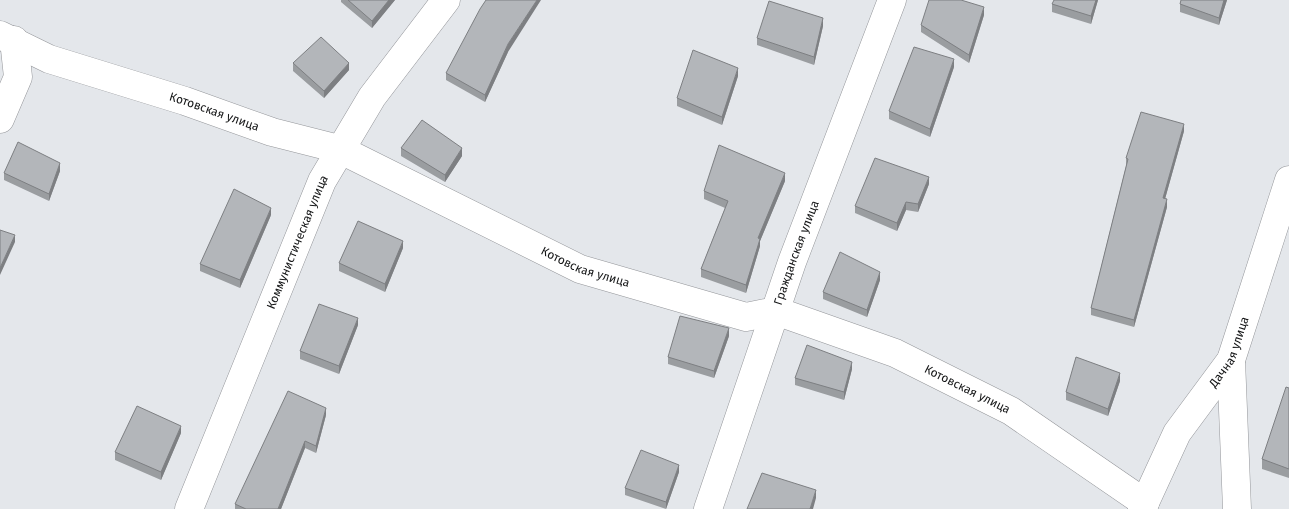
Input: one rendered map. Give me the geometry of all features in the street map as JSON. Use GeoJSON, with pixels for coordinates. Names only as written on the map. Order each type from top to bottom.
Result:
{"type":"FeatureCollection","features":[{"type":"Feature","properties":{"kind":"street","name":"Коммунистическая улица"},"geometry":{"type":"LineString","coordinates":[[189,509],[322,181],[339,149],[372,97],[446,0]]}},
{"type":"Feature","properties":{"kind":"street","name":"Гражданская улица"},"geometry":{"type":"LineString","coordinates":[[708,509],[792,262],[892,0]]}},
{"type":"Feature","properties":{"kind":"street","name":"Котовская улица"},"geometry":{"type":"LineString","coordinates":[[7,38],[49,59],[185,101],[272,132],[339,149],[580,269],[746,317],[776,311],[895,353],[1011,411],[1144,506]]}},
{"type":"Feature","properties":{"kind":"street"},"geometry":{"type":"LineString","coordinates":[[0,119],[18,76],[7,38]]}},
{"type":"Feature","properties":{"kind":"street","name":"Дачная улица"},"geometry":{"type":"LineString","coordinates":[[1144,506],[1176,433],[1231,360],[1289,180]]}},
{"type":"Feature","properties":{"kind":"street"},"geometry":{"type":"LineString","coordinates":[[1231,360],[1237,509]]}},
{"type":"Feature","properties":{"kind":"building"},"geometry":{"type":"Polygon","coordinates":[[[348,0],[389,0],[372,21],[348,0]]]}},
{"type":"Feature","properties":{"kind":"building"},"geometry":{"type":"Polygon","coordinates":[[[486,0],[537,0],[508,44],[485,95],[446,73],[486,0]]]}},
{"type":"Feature","properties":{"kind":"building"},"geometry":{"type":"Polygon","coordinates":[[[929,0],[961,0],[984,7],[969,55],[921,25],[929,0]]]}},
{"type":"Feature","properties":{"kind":"building"},"geometry":{"type":"Polygon","coordinates":[[[1054,0],[1096,0],[1091,16],[1052,4],[1054,0]]]}},
{"type":"Feature","properties":{"kind":"building"},"geometry":{"type":"Polygon","coordinates":[[[1181,0],[1224,0],[1219,18],[1180,4],[1181,0]]]}},
{"type":"Feature","properties":{"kind":"building"},"geometry":{"type":"Polygon","coordinates":[[[769,1],[823,18],[814,57],[757,38],[769,1]]]}},
{"type":"Feature","properties":{"kind":"building"},"geometry":{"type":"Polygon","coordinates":[[[321,37],[349,63],[324,91],[293,63],[321,37]]]}},
{"type":"Feature","properties":{"kind":"building"},"geometry":{"type":"Polygon","coordinates":[[[914,47],[954,59],[930,129],[889,111],[914,47]]]}},
{"type":"Feature","properties":{"kind":"building"},"geometry":{"type":"Polygon","coordinates":[[[693,50],[738,68],[722,117],[677,98],[693,50]]]}},
{"type":"Feature","properties":{"kind":"building"},"geometry":{"type":"Polygon","coordinates":[[[1141,112],[1184,124],[1163,198],[1167,199],[1134,320],[1091,308],[1128,159],[1126,158],[1141,112]]]}},
{"type":"Feature","properties":{"kind":"building"},"geometry":{"type":"Polygon","coordinates":[[[422,120],[462,148],[445,175],[401,148],[422,120]]]}},
{"type":"Feature","properties":{"kind":"building"},"geometry":{"type":"Polygon","coordinates":[[[18,142],[60,163],[49,194],[4,173],[18,142]]]}},
{"type":"Feature","properties":{"kind":"building"},"geometry":{"type":"Polygon","coordinates":[[[719,145],[785,173],[758,238],[760,239],[746,285],[701,269],[728,201],[704,191],[719,145]]]}},
{"type":"Feature","properties":{"kind":"building"},"geometry":{"type":"Polygon","coordinates":[[[875,158],[929,177],[918,204],[906,202],[897,223],[855,206],[875,158]]]}},
{"type":"Feature","properties":{"kind":"building"},"geometry":{"type":"Polygon","coordinates":[[[234,189],[271,208],[240,280],[200,264],[234,189]]]}},
{"type":"Feature","properties":{"kind":"building"},"geometry":{"type":"Polygon","coordinates":[[[358,221],[403,241],[385,284],[339,263],[358,221]]]}},
{"type":"Feature","properties":{"kind":"building"},"geometry":{"type":"Polygon","coordinates":[[[0,230],[15,235],[0,268],[0,230]]]}},
{"type":"Feature","properties":{"kind":"building"},"geometry":{"type":"Polygon","coordinates":[[[840,252],[880,272],[867,310],[823,292],[840,252]]]}},
{"type":"Feature","properties":{"kind":"building"},"geometry":{"type":"Polygon","coordinates":[[[319,304],[358,318],[339,366],[300,351],[319,304]]]}},
{"type":"Feature","properties":{"kind":"building"},"geometry":{"type":"Polygon","coordinates":[[[680,316],[729,328],[714,371],[668,357],[680,316]]]}},
{"type":"Feature","properties":{"kind":"building"},"geometry":{"type":"Polygon","coordinates":[[[807,345],[852,362],[844,392],[795,378],[807,345]]]}},
{"type":"Feature","properties":{"kind":"building"},"geometry":{"type":"Polygon","coordinates":[[[1076,357],[1120,373],[1108,409],[1066,392],[1076,357]]]}},
{"type":"Feature","properties":{"kind":"building"},"geometry":{"type":"Polygon","coordinates":[[[1286,387],[1289,388],[1289,469],[1262,459],[1286,387]]]}},
{"type":"Feature","properties":{"kind":"building"},"geometry":{"type":"Polygon","coordinates":[[[288,391],[326,408],[316,446],[305,441],[278,509],[246,509],[235,504],[288,391]]]}},
{"type":"Feature","properties":{"kind":"building"},"geometry":{"type":"Polygon","coordinates":[[[137,406],[181,426],[161,472],[115,452],[137,406]]]}},
{"type":"Feature","properties":{"kind":"building"},"geometry":{"type":"Polygon","coordinates":[[[641,450],[679,465],[666,502],[625,488],[641,450]]]}},
{"type":"Feature","properties":{"kind":"building"},"geometry":{"type":"Polygon","coordinates":[[[762,473],[816,490],[810,509],[747,509],[762,473]]]}}]}
